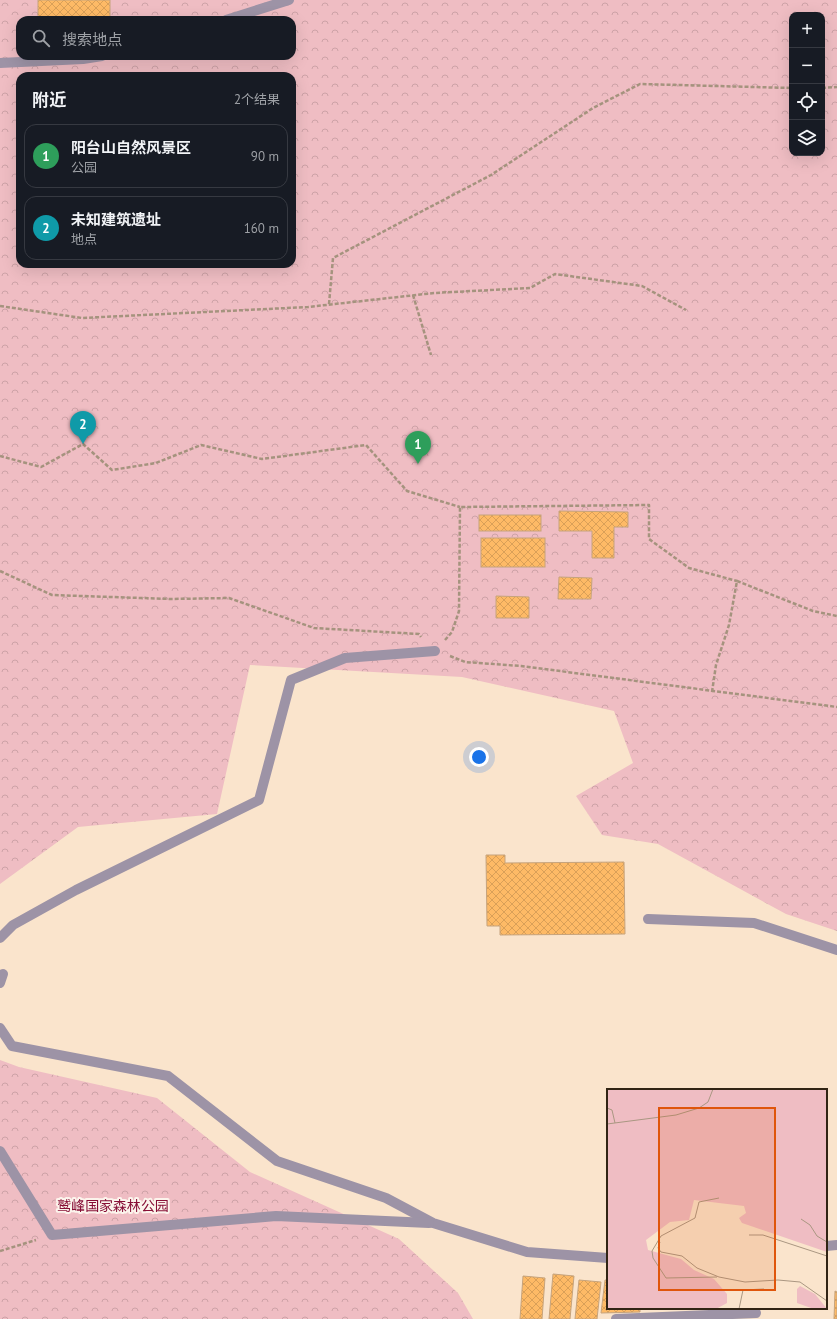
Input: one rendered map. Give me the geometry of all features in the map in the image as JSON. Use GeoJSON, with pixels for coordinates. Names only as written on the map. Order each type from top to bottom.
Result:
{"type":"FeatureCollection","features":[{"type":"Feature","properties":{"kind":"street"},"geometry":{"type":"LineString","coordinates":[[239,16],[289,0]]}},
{"type":"Feature","properties":{"kind":"street"},"geometry":{"type":"LineString","coordinates":[[0,64],[66,60]]}},
{"type":"Feature","properties":{"kind":"street"},"geometry":{"type":"LineString","coordinates":[[0,938],[13,925],[76,890],[259,800],[291,680],[345,658],[435,651]]}},
{"type":"Feature","properties":{"kind":"street"},"geometry":{"type":"LineString","coordinates":[[648,919],[754,923],[837,950]]}},
{"type":"Feature","properties":{"kind":"street"},"geometry":{"type":"LineString","coordinates":[[0,1028],[12,1046],[168,1076],[277,1161],[386,1198],[433,1224],[526,1252],[607,1258]]}},
{"type":"Feature","properties":{"kind":"street"},"geometry":{"type":"LineString","coordinates":[[0,1151],[52,1235],[276,1216],[433,1224]]}},
{"type":"Feature","properties":{"kind":"street"},"geometry":{"type":"LineString","coordinates":[[827,1246],[837,1245]]}},
{"type":"Feature","properties":{"kind":"street"},"geometry":{"type":"LineString","coordinates":[[616,1319],[756,1313]]}},
{"type":"Feature","properties":{"kind":"path"},"geometry":{"type":"LineString","coordinates":[[329,304],[333,258],[491,175],[593,108],[640,84],[789,88]]}},
{"type":"Feature","properties":{"kind":"path"},"geometry":{"type":"LineString","coordinates":[[825,88],[837,87]]}},
{"type":"Feature","properties":{"kind":"path"},"geometry":{"type":"LineString","coordinates":[[0,306],[82,318],[308,307],[434,293],[530,288],[555,274],[642,286],[686,310]]}},
{"type":"Feature","properties":{"kind":"path"},"geometry":{"type":"LineString","coordinates":[[413,295],[430,355]]}},
{"type":"Feature","properties":{"kind":"path"},"geometry":{"type":"LineString","coordinates":[[0,456],[41,467],[84,444],[112,470],[156,463],[201,445],[262,459],[366,445],[407,491],[460,507],[649,505],[649,539],[689,568],[737,581],[813,611],[837,616]]}},
{"type":"Feature","properties":{"kind":"path"},"geometry":{"type":"LineString","coordinates":[[435,651],[452,632],[459,611],[460,507]]}},
{"type":"Feature","properties":{"kind":"path"},"geometry":{"type":"LineString","coordinates":[[712,692],[716,665],[729,625],[737,581]]}},
{"type":"Feature","properties":{"kind":"path"},"geometry":{"type":"LineString","coordinates":[[0,1250],[52,1235]]}},
{"type":"Feature","properties":{"kind":"green space"},"geometry":{"type":"Polygon","coordinates":[[[0,0],[837,0],[837,931],[786,914],[658,844],[602,835],[576,796],[633,763],[614,711],[462,677],[250,665],[217,814],[78,827],[0,884],[0,0]]]}},
{"type":"Feature","properties":{"kind":"green space","name":"鹫峰国家森林公园"},"geometry":{"type":"Polygon","coordinates":[[[0,1060],[19,1067],[157,1098],[250,1172],[399,1239],[458,1293],[473,1319],[0,1319],[0,1060]]]}},
{"type":"Feature","properties":{"kind":"building"},"geometry":{"type":"Polygon","coordinates":[[[38,0],[110,0],[110,16],[38,16],[38,0]]]}},
{"type":"Feature","properties":{"kind":"building"},"geometry":{"type":"Polygon","coordinates":[[[559,511],[628,512],[628,527],[614,527],[614,558],[592,558],[592,531],[559,531],[559,511]]]}},
{"type":"Feature","properties":{"kind":"building"},"geometry":{"type":"Polygon","coordinates":[[[479,515],[541,515],[541,531],[479,531],[479,515]]]}},
{"type":"Feature","properties":{"kind":"building"},"geometry":{"type":"Polygon","coordinates":[[[481,538],[545,538],[545,567],[481,567],[481,538]]]}},
{"type":"Feature","properties":{"kind":"building"},"geometry":{"type":"Polygon","coordinates":[[[559,577],[592,578],[591,599],[558,599],[559,577]]]}},
{"type":"Feature","properties":{"kind":"building"},"geometry":{"type":"Polygon","coordinates":[[[496,596],[529,597],[529,618],[496,618],[496,596]]]}},
{"type":"Feature","properties":{"kind":"building"},"geometry":{"type":"Polygon","coordinates":[[[486,855],[505,855],[505,863],[624,862],[625,934],[500,935],[500,926],[487,926],[486,855]]]}},
{"type":"Feature","properties":{"kind":"building"},"geometry":{"type":"Polygon","coordinates":[[[553,1274],[574,1276],[570,1319],[549,1319],[553,1274]]]}},
{"type":"Feature","properties":{"kind":"building"},"geometry":{"type":"Polygon","coordinates":[[[523,1276],[545,1278],[542,1319],[520,1319],[523,1276]]]}},
{"type":"Feature","properties":{"kind":"building"},"geometry":{"type":"Polygon","coordinates":[[[579,1280],[601,1282],[597,1319],[575,1319],[579,1280]]]}},
{"type":"Feature","properties":{"kind":"building"},"geometry":{"type":"Polygon","coordinates":[[[605,1280],[607,1280],[607,1309],[640,1309],[640,1312],[601,1313],[605,1280]]]}},
{"type":"Feature","properties":{"kind":"building"},"geometry":{"type":"Polygon","coordinates":[[[835,1291],[837,1292],[837,1319],[834,1319],[835,1291]]]}},
{"type":"Feature","properties":{"kind":"place","name":"未知建筑遗址"},"geometry":{"type":"Point","coordinates":[83,444]}},
{"type":"Feature","properties":{"kind":"place","name":"阳台山自然风景区"},"geometry":{"type":"Point","coordinates":[418,464]}}]}
